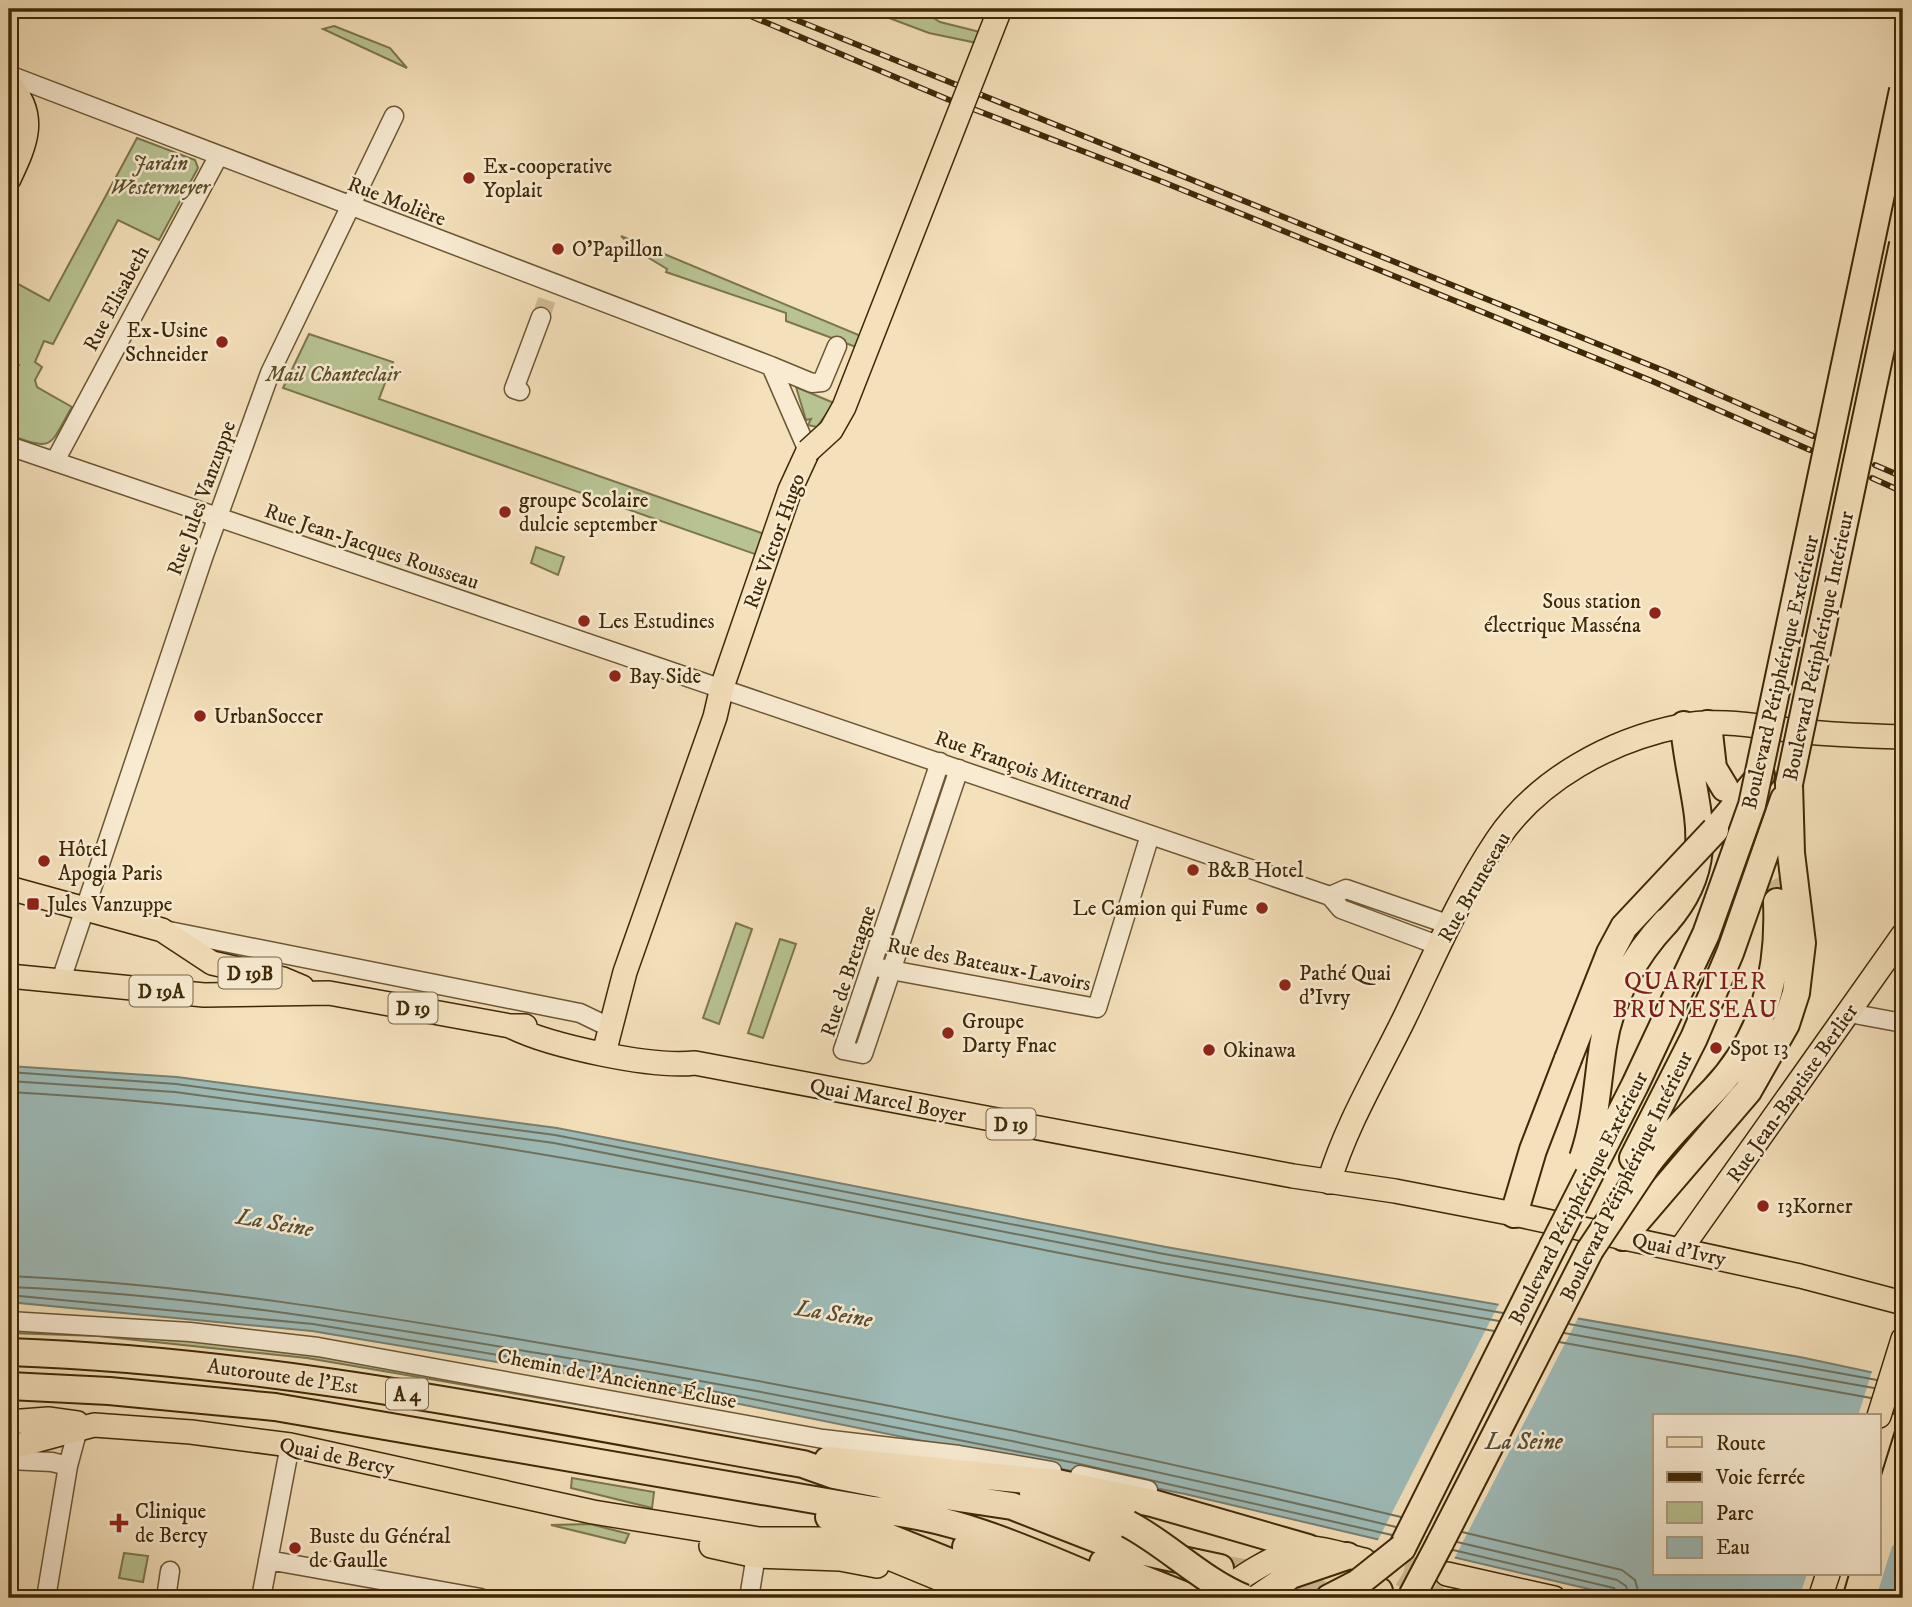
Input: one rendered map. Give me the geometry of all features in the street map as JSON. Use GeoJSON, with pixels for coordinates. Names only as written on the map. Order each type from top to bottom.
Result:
{"type":"FeatureCollection","features":[{"type":"Feature","properties":{"kind":"highway","name":"Boulevard Périphérique Extérieur"},"geometry":{"type":"LineString","coordinates":[[1354,1585],[1402,1548],[1635,1086],[1706,934],[1761,775],[1903,90]]}},
{"type":"Feature","properties":{"kind":"highway","name":"Boulevard Périphérique Intérieur"},"geometry":{"type":"LineString","coordinates":[[1410,1598],[1590,1250],[1640,1160],[1720,978],[1789,784],[1903,244]]}},
{"type":"Feature","properties":{"kind":"highway"},"geometry":{"type":"LineString","coordinates":[[1696,725],[1713,768],[1725,788]]}},
{"type":"Feature","properties":{"kind":"highway"},"geometry":{"type":"LineString","coordinates":[[1553,1246],[1595,1120],[1603,1045],[1610,1016],[1633,962],[1690,888],[1701,852],[1696,725]]}},
{"type":"Feature","properties":{"kind":"highway"},"geometry":{"type":"LineString","coordinates":[[1514,1214],[1533,1150],[1610,953],[1624,927],[1716,830],[1761,775]]}},
{"type":"Feature","properties":{"kind":"highway"},"geometry":{"type":"LineString","coordinates":[[1623,1237],[1748,1091],[1786,1024],[1796,993],[1802,943],[1791,853],[1789,784]]}},
{"type":"Feature","properties":{"kind":"highway"},"geometry":{"type":"LineString","coordinates":[[1640,1160],[1721,1082],[1756,1032],[1774,976],[1777,902]]}},
{"type":"Feature","properties":{"kind":"highway","name":"Autoroute de l’Est"},"geometry":{"type":"LineString","coordinates":[[9,1352],[178,1362],[278,1374],[803,1464]]}},
{"type":"Feature","properties":{"kind":"highway","name":"Autoroute de l’Est"},"geometry":{"type":"LineString","coordinates":[[9,1387],[109,1391],[275,1407],[734,1487]]}},
{"type":"Feature","properties":{"kind":"highway"},"geometry":{"type":"LineString","coordinates":[[803,1464],[834,1459],[1057,1483],[1106,1492],[1308,1548]]}},
{"type":"Feature","properties":{"kind":"highway","name":"A 4"},"geometry":{"type":"LineString","coordinates":[[803,1464],[834,1475],[926,1493]]}},
{"type":"Feature","properties":{"kind":"highway"},"geometry":{"type":"LineString","coordinates":[[962,1473],[1128,1524],[1150,1535],[1226,1590],[1244,1598]]}},
{"type":"Feature","properties":{"kind":"highway"},"geometry":{"type":"LineString","coordinates":[[734,1487],[858,1525],[1039,1598]]}},
{"type":"Feature","properties":{"kind":"highway","name":"A 4"},"geometry":{"type":"LineString","coordinates":[[734,1487],[873,1510]]}},
{"type":"Feature","properties":{"kind":"highway"},"geometry":{"type":"LineString","coordinates":[[926,1493],[1012,1506],[1124,1548],[1220,1567]]}},
{"type":"Feature","properties":{"kind":"highway"},"geometry":{"type":"LineString","coordinates":[[926,1493],[1186,1595]]}},
{"type":"Feature","properties":{"kind":"highway"},"geometry":{"type":"LineString","coordinates":[[873,1510],[1088,1598]]}},
{"type":"Feature","properties":{"kind":"highway"},"geometry":{"type":"LineString","coordinates":[[873,1510],[925,1517],[995,1539],[1143,1598]]}},
{"type":"Feature","properties":{"kind":"highway"},"geometry":{"type":"LineString","coordinates":[[1431,1598],[1440,1543]]}},
{"type":"Feature","properties":{"kind":"highway"},"geometry":{"type":"LineString","coordinates":[[1258,1598],[1291,1575],[1354,1585]]}},
{"type":"Feature","properties":{"kind":"main road","name":"Rue Victor Hugo"},"geometry":{"type":"LineString","coordinates":[[606,1041],[618,994],[715,717],[722,687],[790,490],[808,451],[831,430],[844,407],[1000,9]]}},
{"type":"Feature","properties":{"kind":"main road"},"geometry":{"type":"LineString","coordinates":[[9,84],[24,109],[27,134],[25,147],[9,178]]}},
{"type":"Feature","properties":{"kind":"main road","name":"Rue Bruneseau"},"geometry":{"type":"LineString","coordinates":[[1329,1182],[1346,1135],[1374,1081],[1442,922],[1497,839],[1529,804],[1568,771],[1601,751],[1696,725],[1903,737]]}},
{"type":"Feature","properties":{"kind":"main road","name":"D 19B"},"geometry":{"type":"LineString","coordinates":[[9,888],[162,930],[212,964],[283,979],[314,992]]}},
{"type":"Feature","properties":{"kind":"main road","name":"Rue Jean-Baptiste Berlier"},"geometry":{"type":"LineString","coordinates":[[1681,1250],[1903,935]]}},
{"type":"Feature","properties":{"kind":"main road","name":"D 19A"},"geometry":{"type":"LineString","coordinates":[[9,976],[204,995],[314,992]]}},
{"type":"Feature","properties":{"kind":"main road","name":"Quai Marcel Boyer"},"geometry":{"type":"LineString","coordinates":[[314,992],[510,1026],[537,1040],[606,1041],[669,1065],[695,1063],[1329,1182]]}},
{"type":"Feature","properties":{"kind":"main road","name":"Quai d'Ivry"},"geometry":{"type":"LineString","coordinates":[[1329,1182],[1514,1214],[1800,1276],[1903,1303]]}},
{"type":"Feature","properties":{"kind":"main road"},"geometry":{"type":"LineString","coordinates":[[1880,1414],[1903,1339]]}},
{"type":"Feature","properties":{"kind":"main road"},"geometry":{"type":"LineString","coordinates":[[14,1419],[86,1427]]}},
{"type":"Feature","properties":{"kind":"main road"},"geometry":{"type":"LineString","coordinates":[[14,1419],[49,1426],[55,1434]]}},
{"type":"Feature","properties":{"kind":"main road","name":"Quai de Bercy"},"geometry":{"type":"LineString","coordinates":[[9,1448],[86,1427],[191,1432],[290,1446],[593,1512],[657,1534],[881,1566],[954,1598]]}},
{"type":"Feature","properties":{"kind":"main road","name":"Quai de Bercy"},"geometry":{"type":"LineString","coordinates":[[758,1547],[824,1539],[865,1548],[986,1598]]}},
{"type":"Feature","properties":{"kind":"main road"},"geometry":{"type":"LineString","coordinates":[[1218,1598],[1227,1587],[1252,1571],[1308,1548],[1354,1585]]}},
{"type":"Feature","properties":{"kind":"main road"},"geometry":{"type":"LineString","coordinates":[[1447,1574],[1554,1598]]}},
{"type":"Feature","properties":{"kind":"main road"},"geometry":{"type":"LineString","coordinates":[[1820,1598],[1827,1576]]}},
{"type":"Feature","properties":{"kind":"street","name":"Rue Molière"},"geometry":{"type":"LineString","coordinates":[[9,75],[352,208],[550,290],[771,366],[812,383],[822,382],[837,346]]}},
{"type":"Feature","properties":{"kind":"street","name":"Rue Jules Vanzuppe"},"geometry":{"type":"LineString","coordinates":[[61,980],[270,373],[352,208],[394,116]]}},
{"type":"Feature","properties":{"kind":"street","name":"Rue Elisabeth"},"geometry":{"type":"LineString","coordinates":[[55,461],[218,157]]}},
{"type":"Feature","properties":{"kind":"street"},"geometry":{"type":"LineString","coordinates":[[520,391],[514,389],[536,344],[541,317]]}},
{"type":"Feature","properties":{"kind":"street"},"geometry":{"type":"LineString","coordinates":[[771,366],[808,451]]}},
{"type":"Feature","properties":{"kind":"street","name":"Rue Jean-Jacques Rousseau"},"geometry":{"type":"LineString","coordinates":[[9,446],[218,519],[722,687]]}},
{"type":"Feature","properties":{"kind":"street","name":"Rue François Mitterrand"},"geometry":{"type":"LineString","coordinates":[[722,687],[842,732],[940,762],[1330,896],[1341,909],[1432,942]]}},
{"type":"Feature","properties":{"kind":"street","name":"Rue de Bretagne"},"geometry":{"type":"LineString","coordinates":[[940,762],[843,1050],[863,1054],[960,769]]}},
{"type":"Feature","properties":{"kind":"street","name":"Rue des Bateaux-Lavoirs"},"geometry":{"type":"LineString","coordinates":[[872,966],[1097,1008],[1150,835]]}},
{"type":"Feature","properties":{"kind":"street","name":"Rue François Mitterrand"},"geometry":{"type":"LineString","coordinates":[[1330,896],[1346,889],[1442,922]]}},
{"type":"Feature","properties":{"kind":"street"},"geometry":{"type":"LineString","coordinates":[[1380,922],[1387,902]]}},
{"type":"Feature","properties":{"kind":"street","name":"Quai Marcel Boyer"},"geometry":{"type":"LineString","coordinates":[[162,930],[580,1013],[606,1041]]}},
{"type":"Feature","properties":{"kind":"street"},"geometry":{"type":"LineString","coordinates":[[1849,1013],[1903,1023]]}},
{"type":"Feature","properties":{"kind":"street","name":"Chemin de l'Ancienne Écluse"},"geometry":{"type":"LineString","coordinates":[[9,1321],[190,1332],[365,1354],[823,1439],[959,1455],[1115,1481],[1212,1507]]}},
{"type":"Feature","properties":{"kind":"street"},"geometry":{"type":"LineString","coordinates":[[46,1598],[68,1466],[86,1427]]}},
{"type":"Feature","properties":{"kind":"street"},"geometry":{"type":"LineString","coordinates":[[55,1434],[61,1456],[68,1466]]}},
{"type":"Feature","properties":{"kind":"street"},"geometry":{"type":"LineString","coordinates":[[261,1598],[290,1446]]}},
{"type":"Feature","properties":{"kind":"street"},"geometry":{"type":"LineString","coordinates":[[9,1460],[51,1462],[68,1466]]}},
{"type":"Feature","properties":{"kind":"street"},"geometry":{"type":"LineString","coordinates":[[749,1598],[758,1547]]}},
{"type":"Feature","properties":{"kind":"street"},"geometry":{"type":"LineString","coordinates":[[268,1560],[481,1598]]}},
{"type":"Feature","properties":{"kind":"street"},"geometry":{"type":"LineString","coordinates":[[166,1598],[170,1571]]}},
{"type":"Feature","properties":{"kind":"green space"},"geometry":{"type":"Polygon","coordinates":[[[865,9],[920,9],[940,22],[980,32],[977,43],[929,33],[865,9]]]}},
{"type":"Feature","properties":{"kind":"green space"},"geometry":{"type":"Polygon","coordinates":[[[334,26],[390,48],[407,68],[323,29],[334,26]]]}},
{"type":"Feature","properties":{"kind":"green space","name":"Jardin Westermeyer"},"geometry":{"type":"Polygon","coordinates":[[[137,138],[195,160],[198,168],[159,240],[118,220],[53,344],[44,341],[35,362],[42,367],[35,380],[37,387],[72,407],[54,438],[43,444],[9,435],[9,383],[19,365],[9,360],[9,279],[49,301],[137,138]]]}},
{"type":"Feature","properties":{"kind":"green space"},"geometry":{"type":"Polygon","coordinates":[[[621,236],[861,336],[856,347],[786,321],[786,313],[666,272],[667,269],[634,249],[621,236]]]}},
{"type":"Feature","properties":{"kind":"green space","name":"Mail Chanteclair"},"geometry":{"type":"Polygon","coordinates":[[[309,334],[393,362],[379,399],[773,537],[766,558],[283,388],[309,334]]]}},
{"type":"Feature","properties":{"kind":"green space"},"geometry":{"type":"Polygon","coordinates":[[[796,387],[834,403],[817,427],[808,425],[811,419],[806,420],[796,387]]]}},
{"type":"Feature","properties":{"kind":"green space"},"geometry":{"type":"Polygon","coordinates":[[[536,547],[564,557],[558,575],[531,563],[536,547]]]}},
{"type":"Feature","properties":{"kind":"green space"},"geometry":{"type":"Polygon","coordinates":[[[736,923],[752,929],[719,1024],[703,1018],[736,923]]]}},
{"type":"Feature","properties":{"kind":"green space"},"geometry":{"type":"Polygon","coordinates":[[[780,939],[796,944],[763,1038],[748,1033],[780,939]]]}},
{"type":"Feature","properties":{"kind":"green space"},"geometry":{"type":"Polygon","coordinates":[[[9,1324],[230,1339],[838,1449],[307,1358],[98,1336],[9,1333],[9,1324]]]}},
{"type":"Feature","properties":{"kind":"green space"},"geometry":{"type":"Polygon","coordinates":[[[572,1478],[654,1492],[652,1508],[571,1488],[572,1478]]]}},
{"type":"Feature","properties":{"kind":"green space"},"geometry":{"type":"Polygon","coordinates":[[[590,1524],[629,1534],[625,1543],[551,1525],[590,1524]]]}},
{"type":"Feature","properties":{"kind":"green space"},"geometry":{"type":"Polygon","coordinates":[[[124,1553],[148,1556],[143,1582],[119,1578],[124,1553]]]}},
{"type":"Feature","properties":{"kind":"water","name":"La Seine"},"geometry":{"type":"Polygon","coordinates":[[[9,1066],[177,1077],[557,1128],[1166,1247],[1800,1357],[1903,1379],[1903,1598],[1627,1598],[1185,1494],[700,1396],[312,1331],[9,1302],[9,1066]]]}},
{"type":"Feature","properties":{"kind":"pier"},"geometry":{"type":"Polygon","coordinates":[[[1500,1302],[1579,1316],[1453,1561],[1377,1542],[1500,1302]]]}},
{"type":"Feature","properties":{"kind":"pier"},"geometry":{"type":"Polygon","coordinates":[[[1873,1368],[1903,1375],[1903,1513],[1895,1538],[1897,1543],[1892,1546],[1876,1598],[1799,1598],[1806,1576],[1881,1576],[1881,1414],[1859,1414],[1873,1368]]]}},
{"type":"Feature","properties":{"kind":"tunnel"},"geometry":{"type":"LineString","coordinates":[[541,317],[548,296]]}},
{"type":"Feature","properties":{"kind":"tunnel"},"geometry":{"type":"LineString","coordinates":[[1737,811],[1773,883],[1777,902]]}},
{"type":"Feature","properties":{"kind":"tunnel"},"geometry":{"type":"LineString","coordinates":[[1371,1561],[1441,1573]]}},
{"type":"Feature","properties":{"kind":"tunnel"},"geometry":{"type":"LineString","coordinates":[[1220,1568],[1290,1582],[1330,1598]]}},
{"type":"Feature","properties":{"kind":"tunnel"},"geometry":{"type":"LineString","coordinates":[[1402,1575],[1438,1598]]}},
{"type":"Feature","properties":{"kind":"tram line"},"geometry":{"type":"LineString","coordinates":[[1894,1414],[1903,1384]]}},
{"type":"Feature","properties":{"kind":"tram line"},"geometry":{"type":"LineString","coordinates":[[1881,1476],[1903,1405]]}},
{"type":"Feature","properties":{"kind":"tram line"},"geometry":{"type":"LineString","coordinates":[[1842,1598],[1848,1576]]}},
{"type":"Feature","properties":{"kind":"railway"},"geometry":{"type":"LineString","coordinates":[[734,9],[947,99],[1163,182],[1652,381],[1810,450]]}},
{"type":"Feature","properties":{"kind":"railway"},"geometry":{"type":"LineString","coordinates":[[769,9],[1672,374],[1813,436]]}},
{"type":"Feature","properties":{"kind":"railway"},"geometry":{"type":"LineString","coordinates":[[1875,465],[1903,477]]}},
{"type":"Feature","properties":{"kind":"railway"},"geometry":{"type":"LineString","coordinates":[[1872,478],[1903,492]]}},
{"type":"Feature","properties":{"kind":"place","name":"Ex-cooperative Yoplait"},"geometry":{"type":"Point","coordinates":[469,178]}},
{"type":"Feature","properties":{"kind":"place","name":"O'Papillon"},"geometry":{"type":"Point","coordinates":[558,249]}},
{"type":"Feature","properties":{"kind":"place","name":"Ex-Usine Schneider"},"geometry":{"type":"Point","coordinates":[222,342]}},
{"type":"Feature","properties":{"kind":"place","name":"groupe Scolaire dulcie september"},"geometry":{"type":"Point","coordinates":[505,512]}},
{"type":"Feature","properties":{"kind":"place","name":"Sous station électrique Masséna"},"geometry":{"type":"Point","coordinates":[1655,613]}},
{"type":"Feature","properties":{"kind":"place","name":"Les Estudines"},"geometry":{"type":"Point","coordinates":[584,621]}},
{"type":"Feature","properties":{"kind":"place","name":"Bay Side"},"geometry":{"type":"Point","coordinates":[615,676]}},
{"type":"Feature","properties":{"kind":"place","name":"UrbanSoccer"},"geometry":{"type":"Point","coordinates":[200,716]}},
{"type":"Feature","properties":{"kind":"place","name":"Hôtel Apogia Paris"},"geometry":{"type":"Point","coordinates":[44,861]}},
{"type":"Feature","properties":{"kind":"place","name":"B&B Hotel"},"geometry":{"type":"Point","coordinates":[1193,870]}},
{"type":"Feature","properties":{"kind":"place","name":"Jules Vanzuppe"},"geometry":{"type":"Point","coordinates":[33,904]}},
{"type":"Feature","properties":{"kind":"place","name":"Le Camion qui Fume"},"geometry":{"type":"Point","coordinates":[1262,908]}},
{"type":"Feature","properties":{"kind":"place","name":"Pathé Quai d'Ivry"},"geometry":{"type":"Point","coordinates":[1285,985]}},
{"type":"Feature","properties":{"kind":"place","name":"Groupe Darty Fnac"},"geometry":{"type":"Point","coordinates":[948,1033]}},
{"type":"Feature","properties":{"kind":"place","name":"Spot 13"},"geometry":{"type":"Point","coordinates":[1716,1048]}},
{"type":"Feature","properties":{"kind":"place","name":"Okinawa"},"geometry":{"type":"Point","coordinates":[1209,1050]}},
{"type":"Feature","properties":{"kind":"place","name":"13Korner"},"geometry":{"type":"Point","coordinates":[1763,1206]}},
{"type":"Feature","properties":{"kind":"place","name":"Clinique de Bercy"},"geometry":{"type":"Point","coordinates":[119,1523]}},
{"type":"Feature","properties":{"kind":"place","name":"Buste du Général de Gaulle"},"geometry":{"type":"Point","coordinates":[295,1548]}},
{"type":"Feature","properties":{"kind":"district","name":"QUARTIER BRUNESEAU"},"geometry":{"type":"Point","coordinates":[1696,995]}}]}
